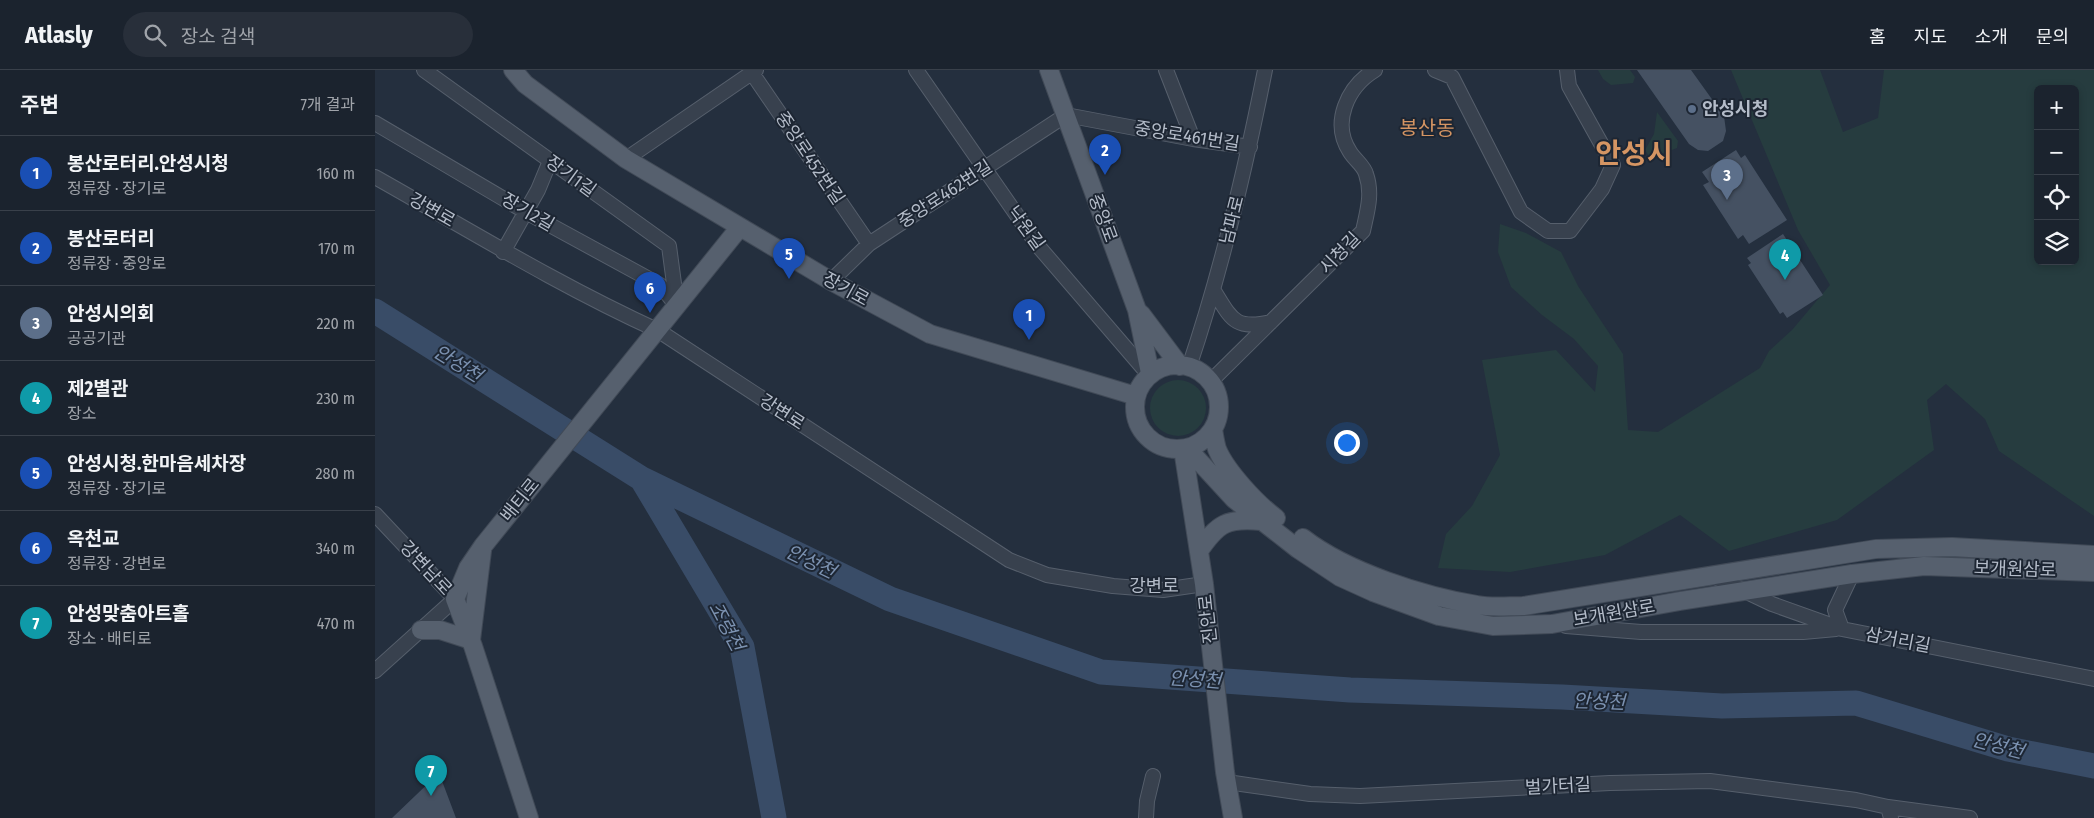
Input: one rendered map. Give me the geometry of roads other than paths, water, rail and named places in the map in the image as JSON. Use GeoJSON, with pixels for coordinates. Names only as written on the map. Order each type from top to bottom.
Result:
{"type":"FeatureCollection","features":[{"type":"Feature","properties":{"kind":"main road","name":"장기로"},"geometry":{"type":"LineString","coordinates":[[513,70],[525,84],[626,159],[831,281],[930,334],[1136,396]]}},
{"type":"Feature","properties":{"kind":"main road","name":"중앙로"},"geometry":{"type":"LineString","coordinates":[[1049,70],[1137,310],[1150,374]]}},
{"type":"Feature","properties":{"kind":"main road","name":"배티로"},"geometry":{"type":"LineString","coordinates":[[455,600],[473,572],[483,546],[740,228]]}},
{"type":"Feature","properties":{"kind":"main road","name":"중앙로"},"geometry":{"type":"LineString","coordinates":[[1137,310],[1185,366]]}},
{"type":"Feature","properties":{"kind":"main road"},"geometry":{"type":"LineString","coordinates":[[1185,366],[1201,372],[1210,382],[1217,395],[1219,409],[1213,429],[1197,445],[1185,449],[1168,449],[1155,444],[1143,434],[1137,422],[1134,409],[1136,396],[1141,384],[1150,374],[1162,367],[1185,366]]}},
{"type":"Feature","properties":{"kind":"main road","name":"보개원삼로"},"geometry":{"type":"LineString","coordinates":[[1213,429],[1217,450],[1235,476],[1265,510],[1316,548],[1369,573],[1414,590],[1479,606],[1523,606],[1876,550],[1952,547],[2094,555]]}},
{"type":"Feature","properties":{"kind":"main road","name":"진안로"},"geometry":{"type":"LineString","coordinates":[[1185,449],[1204,584],[1226,777],[1233,818]]}},
{"type":"Feature","properties":{"kind":"main road","name":"보개원삼로"},"geometry":{"type":"LineString","coordinates":[[1185,449],[1234,499],[1298,550],[1340,578],[1439,616],[1493,626],[1552,624],[1852,574],[1924,566],[2094,572]]}},
{"type":"Feature","properties":{"kind":"main road"},"geometry":{"type":"LineString","coordinates":[[1199,551],[1212,532],[1228,522],[1261,521]]}},
{"type":"Feature","properties":{"kind":"main road"},"geometry":{"type":"LineString","coordinates":[[471,640],[473,572]]}},
{"type":"Feature","properties":{"kind":"main road"},"geometry":{"type":"LineString","coordinates":[[455,600],[471,640],[529,818]]}},
{"type":"Feature","properties":{"kind":"main road"},"geometry":{"type":"LineString","coordinates":[[421,630],[440,630],[471,640]]}},
{"type":"Feature","properties":{"kind":"street","name":"장기1길"},"geometry":{"type":"LineString","coordinates":[[424,70],[669,246],[677,306]]}},
{"type":"Feature","properties":{"kind":"street","name":"낙원길"},"geometry":{"type":"LineString","coordinates":[[917,70],[1039,247],[1150,374]]}},
{"type":"Feature","properties":{"kind":"street"},"geometry":{"type":"LineString","coordinates":[[1166,70],[1193,139]]}},
{"type":"Feature","properties":{"kind":"street","name":"남파로"},"geometry":{"type":"LineString","coordinates":[[1185,366],[1214,291],[1250,147],[1265,70]]}},
{"type":"Feature","properties":{"kind":"street","name":"시청길"},"geometry":{"type":"LineString","coordinates":[[1210,382],[1363,231],[1370,200],[1366,173],[1349,151],[1341,128],[1346,102],[1361,78],[1375,70]]}},
{"type":"Feature","properties":{"kind":"street"},"geometry":{"type":"LineString","coordinates":[[1435,70],[1452,77],[1521,212],[1548,231],[1570,231],[1601,189],[1613,165],[1569,86],[1567,70]]}},
{"type":"Feature","properties":{"kind":"street","name":"중앙로452번길"},"geometry":{"type":"LineString","coordinates":[[626,159],[754,71],[869,244]]}},
{"type":"Feature","properties":{"kind":"street","name":"중앙로462번길"},"geometry":{"type":"LineString","coordinates":[[831,281],[869,244],[1066,115]]}},
{"type":"Feature","properties":{"kind":"street","name":"중앙로461번길"},"geometry":{"type":"LineString","coordinates":[[1066,115],[1193,139],[1250,147]]}},
{"type":"Feature","properties":{"kind":"street","name":"장기2길"},"geometry":{"type":"LineString","coordinates":[[375,123],[526,212],[660,285],[677,306]]}},
{"type":"Feature","properties":{"kind":"street"},"geometry":{"type":"LineString","coordinates":[[503,252],[526,212],[550,161]]}},
{"type":"Feature","properties":{"kind":"street","name":"강변로"},"geometry":{"type":"LineString","coordinates":[[375,177],[503,252],[619,313],[1009,560],[1047,575],[1113,586],[1163,590],[1204,584]]}},
{"type":"Feature","properties":{"kind":"street"},"geometry":{"type":"LineString","coordinates":[[1214,291],[1234,320],[1244,326],[1271,322]]}},
{"type":"Feature","properties":{"kind":"street","name":"강변남로"},"geometry":{"type":"LineString","coordinates":[[375,514],[455,600]]}},
{"type":"Feature","properties":{"kind":"street"},"geometry":{"type":"LineString","coordinates":[[1552,624],[1641,632],[1795,632],[1842,629],[1835,610],[1852,574]]}},
{"type":"Feature","properties":{"kind":"street","name":"삼거리길"},"geometry":{"type":"LineString","coordinates":[[1711,575],[1772,604],[1842,629],[2094,679]]}},
{"type":"Feature","properties":{"kind":"street"},"geometry":{"type":"LineString","coordinates":[[375,671],[455,600]]}},
{"type":"Feature","properties":{"kind":"street"},"geometry":{"type":"LineString","coordinates":[[1146,818],[1147,801],[1153,776]]}},
{"type":"Feature","properties":{"kind":"street","name":"벌가터길"},"geometry":{"type":"LineString","coordinates":[[1226,777],[1310,794],[1359,796],[1610,783],[1710,782],[1856,800],[1889,813],[1970,818]]}},
{"type":"Feature","properties":{"kind":"waterway","name":"안성천"},"geometry":{"type":"LineString","coordinates":[[375,311],[642,479],[890,599],[1101,672],[1350,690],[1562,697],[1722,706],[1856,703],[2008,749],[2094,766]]}},
{"type":"Feature","properties":{"kind":"waterway","name":"조령천"},"geometry":{"type":"LineString","coordinates":[[642,479],[742,647],[774,818]]}},
{"type":"Feature","properties":{"kind":"place","name":"안성시청"},"geometry":{"type":"Point","coordinates":[1692,109]}},
{"type":"Feature","properties":{"kind":"place","name":"봉산로터리"},"geometry":{"type":"Point","coordinates":[1105,175]}},
{"type":"Feature","properties":{"kind":"place","name":"안성시의회"},"geometry":{"type":"Point","coordinates":[1727,200]}},
{"type":"Feature","properties":{"kind":"place","name":"안성시청.한마음세차장"},"geometry":{"type":"Point","coordinates":[789,279]}},
{"type":"Feature","properties":{"kind":"place","name":"제2별관"},"geometry":{"type":"Point","coordinates":[1785,280]}},
{"type":"Feature","properties":{"kind":"place","name":"옥천교"},"geometry":{"type":"Point","coordinates":[650,313]}},
{"type":"Feature","properties":{"kind":"place","name":"봉산로터리.안성시청"},"geometry":{"type":"Point","coordinates":[1029,340]}},
{"type":"Feature","properties":{"kind":"place","name":"안성맞춤아트홀"},"geometry":{"type":"Point","coordinates":[431,796]}},
{"type":"Feature","properties":{"kind":"district","name":"봉산동"},"geometry":{"type":"Point","coordinates":[1427,128]}},
{"type":"Feature","properties":{"kind":"district","name":"안성시"},"geometry":{"type":"Point","coordinates":[1634,153]}}]}
